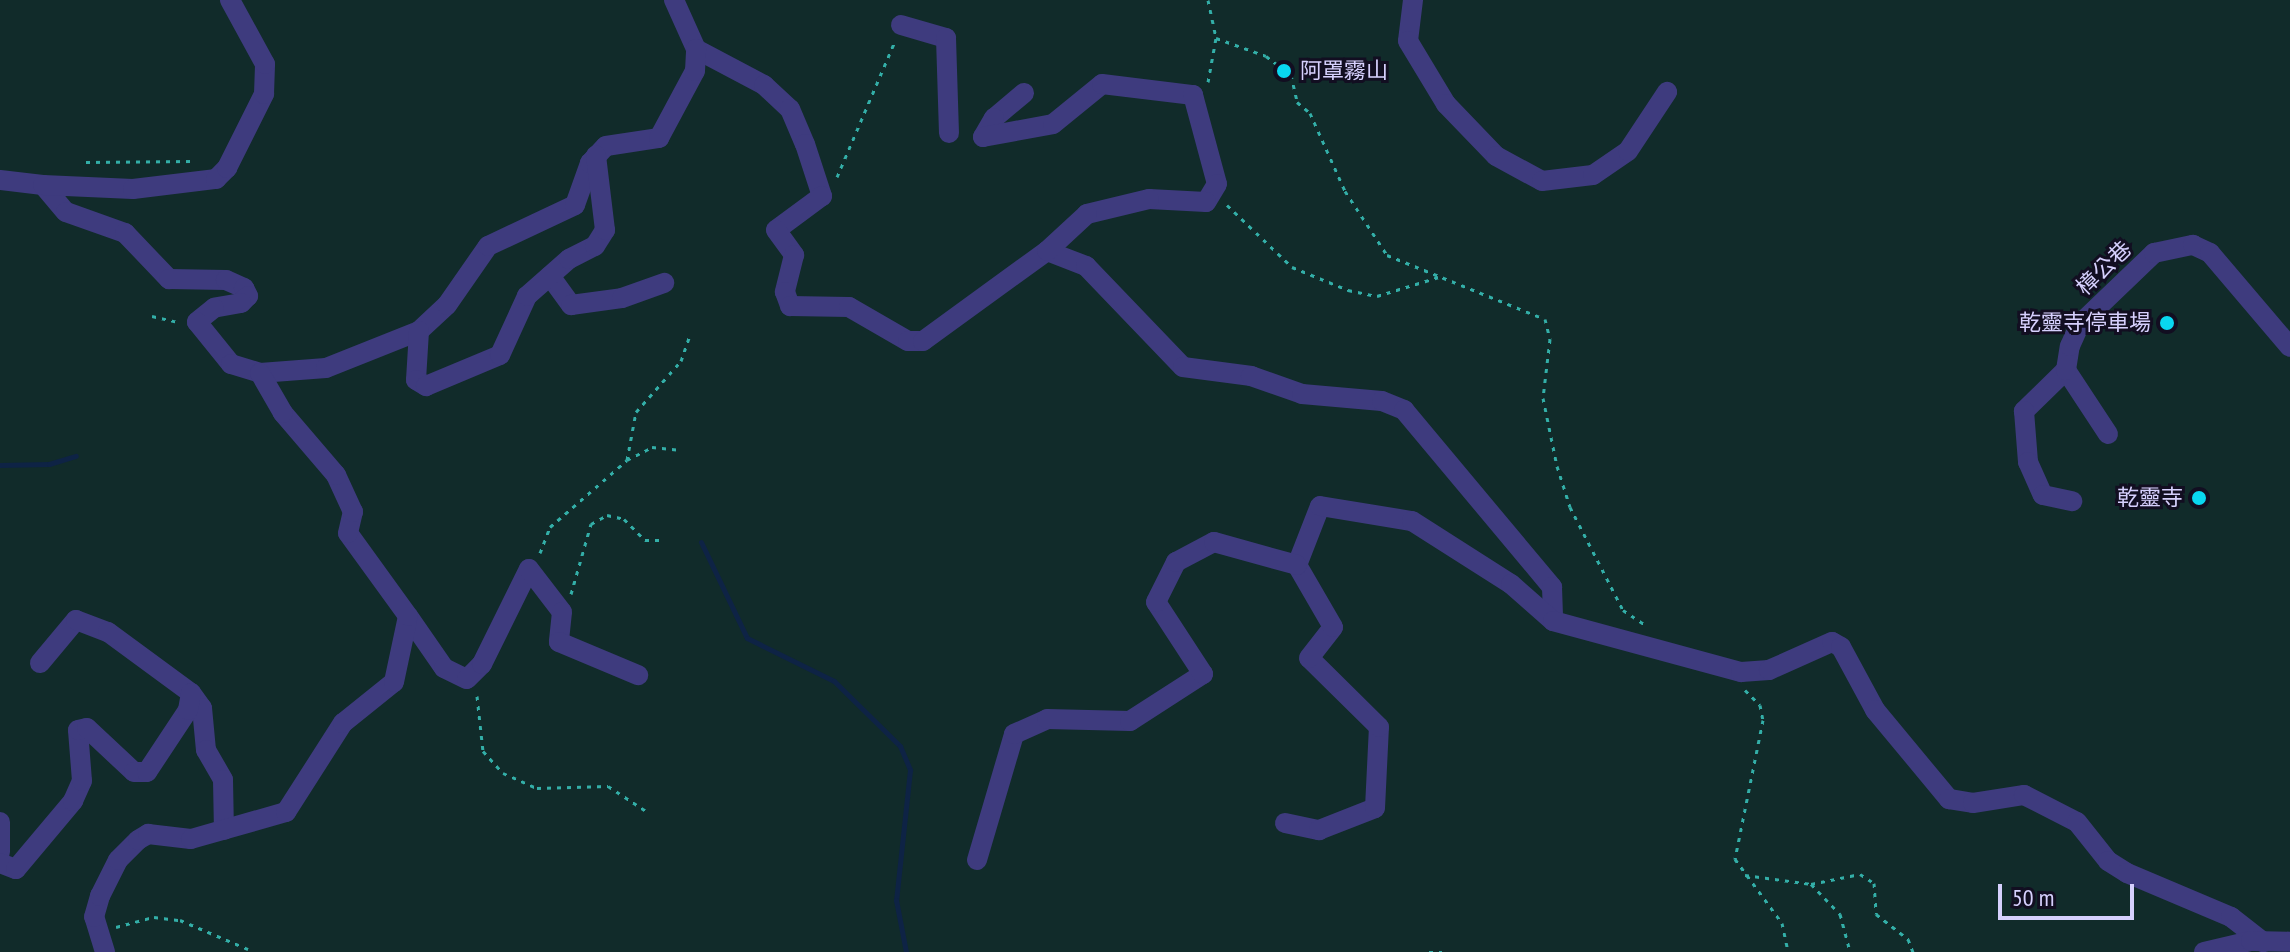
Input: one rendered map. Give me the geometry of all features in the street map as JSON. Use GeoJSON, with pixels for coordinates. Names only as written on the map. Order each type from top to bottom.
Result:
{"type":"FeatureCollection","features":[{"type":"Feature","properties":{"kind":"street"},"geometry":{"type":"LineString","coordinates":[[0,180],[133,189],[216,179],[250,128],[264,94],[260,49],[230,0]]}},
{"type":"Feature","properties":{"kind":"street"},"geometry":{"type":"LineString","coordinates":[[43,185],[66,212],[125,233],[169,279],[226,280],[244,288],[248,296],[241,303],[214,308],[197,322],[231,364],[260,373],[326,368],[419,331],[447,305],[488,246],[575,205],[596,156],[606,146],[648,144],[659,138],[695,71],[696,49],[674,0]]}},
{"type":"Feature","properties":{"kind":"street"},"geometry":{"type":"LineString","coordinates":[[1413,0],[1408,41],[1446,104],[1496,156],[1542,181],[1593,175],[1628,151],[1667,92]]}},
{"type":"Feature","properties":{"kind":"street"},"geometry":{"type":"LineString","coordinates":[[901,25],[946,38],[949,133]]}},
{"type":"Feature","properties":{"kind":"street"},"geometry":{"type":"LineString","coordinates":[[696,49],[764,85],[790,109],[822,196],[776,230],[794,255],[785,292],[790,306],[849,307],[908,341],[923,341],[1047,251],[1087,214],[1149,199],[1206,202],[1215,194],[1193,95],[1102,84],[1053,124],[983,137],[994,118],[1024,93]]}},
{"type":"Feature","properties":{"kind":"street"},"geometry":{"type":"LineString","coordinates":[[419,331],[416,380],[426,386],[500,355],[527,296],[550,276],[595,246],[605,230],[596,156]]}},
{"type":"Feature","properties":{"kind":"street","name":"樟公巷"},"geometry":{"type":"LineString","coordinates":[[2066,370],[2080,324],[2154,253],[2193,245],[2210,253],[2290,347]]}},
{"type":"Feature","properties":{"kind":"street"},"geometry":{"type":"LineString","coordinates":[[1047,251],[1086,266],[1183,367],[1251,376],[1302,394],[1382,401],[1404,410],[1552,587],[1553,621]]}},
{"type":"Feature","properties":{"kind":"street"},"geometry":{"type":"LineString","coordinates":[[550,276],[571,305],[622,298],[664,283]]}},
{"type":"Feature","properties":{"kind":"street"},"geometry":{"type":"LineString","coordinates":[[2072,501],[2043,495],[2028,462],[2024,411],[2066,370],[2108,434]]}},
{"type":"Feature","properties":{"kind":"street"},"geometry":{"type":"LineString","coordinates":[[260,373],[283,413],[336,475],[353,512],[348,533],[444,668],[467,679],[482,664],[529,569],[562,612],[559,642],[638,675]]}},
{"type":"Feature","properties":{"kind":"street"},"geometry":{"type":"LineString","coordinates":[[1297,565],[1320,506],[1412,521],[1511,584],[1553,621],[1741,672],[1769,670],[1822,644],[1841,647],[1875,710],[1949,799],[1973,803],[2024,795],[2077,822],[2108,861],[2127,873],[2231,917],[2263,942]]}},
{"type":"Feature","properties":{"kind":"street"},"geometry":{"type":"LineString","coordinates":[[977,860],[1014,734],[1047,719],[1130,721],[1203,674],[1156,602],[1176,562],[1214,542],[1297,565],[1333,627],[1309,658],[1379,727],[1375,808],[1319,830],[1285,823]]}},
{"type":"Feature","properties":{"kind":"street"},"geometry":{"type":"LineString","coordinates":[[101,942],[100,896],[118,860],[138,840],[148,834],[191,839],[286,812],[343,723],[394,682],[408,616]]}},
{"type":"Feature","properties":{"kind":"street"},"geometry":{"type":"LineString","coordinates":[[40,663],[76,620],[108,632],[191,693],[202,708],[206,750],[223,780],[224,830]]}},
{"type":"Feature","properties":{"kind":"street"},"geometry":{"type":"LineString","coordinates":[[0,863],[16,869],[73,801],[82,781],[78,730],[87,728],[134,772],[147,772],[188,710],[191,693]]}},
{"type":"Feature","properties":{"kind":"street"},"geometry":{"type":"LineString","coordinates":[[0,822],[0,852]]}},
{"type":"Feature","properties":{"kind":"street"},"geometry":{"type":"LineString","coordinates":[[2204,952],[2263,942],[2290,942]]}},
{"type":"Feature","properties":{"kind":"path"},"geometry":{"type":"LineString","coordinates":[[1193,95],[1205,89],[1216,38],[1208,0]]}},
{"type":"Feature","properties":{"kind":"path"},"geometry":{"type":"LineString","coordinates":[[822,196],[847,164],[901,25]]}},
{"type":"Feature","properties":{"kind":"path"},"geometry":{"type":"LineString","coordinates":[[1216,38],[1266,56],[1291,75],[1297,102],[1310,113],[1345,191],[1387,255],[1420,273],[1444,275],[1545,319],[1546,424],[1570,507],[1623,610],[1644,624],[1659,648]]}},
{"type":"Feature","properties":{"kind":"path"},"geometry":{"type":"LineString","coordinates":[[86,162],[207,162],[216,179]]}},
{"type":"Feature","properties":{"kind":"path"},"geometry":{"type":"LineString","coordinates":[[1215,194],[1292,267],[1348,290],[1402,292],[1444,275]]}},
{"type":"Feature","properties":{"kind":"path"},"geometry":{"type":"LineString","coordinates":[[152,316],[197,322]]}},
{"type":"Feature","properties":{"kind":"path"},"geometry":{"type":"LineString","coordinates":[[627,460],[636,412],[681,361],[690,335]]}},
{"type":"Feature","properties":{"kind":"path"},"geometry":{"type":"LineString","coordinates":[[529,569],[550,527],[627,460],[652,447],[679,450]]}},
{"type":"Feature","properties":{"kind":"path"},"geometry":{"type":"LineString","coordinates":[[562,612],[580,576],[591,524],[607,515],[624,519],[645,540],[660,540]]}},
{"type":"Feature","properties":{"kind":"path"},"geometry":{"type":"LineString","coordinates":[[1741,672],[1741,686],[1760,705],[1763,720],[1735,859],[1782,923],[1788,952]]}},
{"type":"Feature","properties":{"kind":"path"},"geometry":{"type":"LineString","coordinates":[[467,679],[480,702],[483,751],[503,773],[537,788],[608,786],[646,811]]}},
{"type":"Feature","properties":{"kind":"path"},"geometry":{"type":"LineString","coordinates":[[1745,875],[1811,884],[1860,874],[1874,883],[1876,914],[1908,939],[1913,952]]}},
{"type":"Feature","properties":{"kind":"path"},"geometry":{"type":"LineString","coordinates":[[1811,884],[1840,914],[1850,952]]}},
{"type":"Feature","properties":{"kind":"path"},"geometry":{"type":"LineString","coordinates":[[101,942],[154,917],[180,920],[248,949]]}},
{"type":"Feature","properties":{"kind":"path"},"geometry":{"type":"LineString","coordinates":[[1429,952],[1442,952]]}},
{"type":"Feature","properties":{"kind":"green space"},"geometry":{"type":"Polygon","coordinates":[[[0,0],[2290,0],[2290,952],[0,952],[0,0]]]}},
{"type":"Feature","properties":{"kind":"waterway"},"geometry":{"type":"LineString","coordinates":[[0,465],[49,464],[76,456]]}},
{"type":"Feature","properties":{"kind":"waterway"},"geometry":{"type":"LineString","coordinates":[[701,542],[747,638],[834,681],[900,746],[910,770],[896,900],[906,952]]}},
{"type":"Feature","properties":{"kind":"place","name":"阿罩霧山"},"geometry":{"type":"Point","coordinates":[1284,71]}},
{"type":"Feature","properties":{"kind":"place","name":"乾靈寺停車場"},"geometry":{"type":"Point","coordinates":[2167,323]}},
{"type":"Feature","properties":{"kind":"place","name":"乾靈寺"},"geometry":{"type":"Point","coordinates":[2199,498]}}]}
